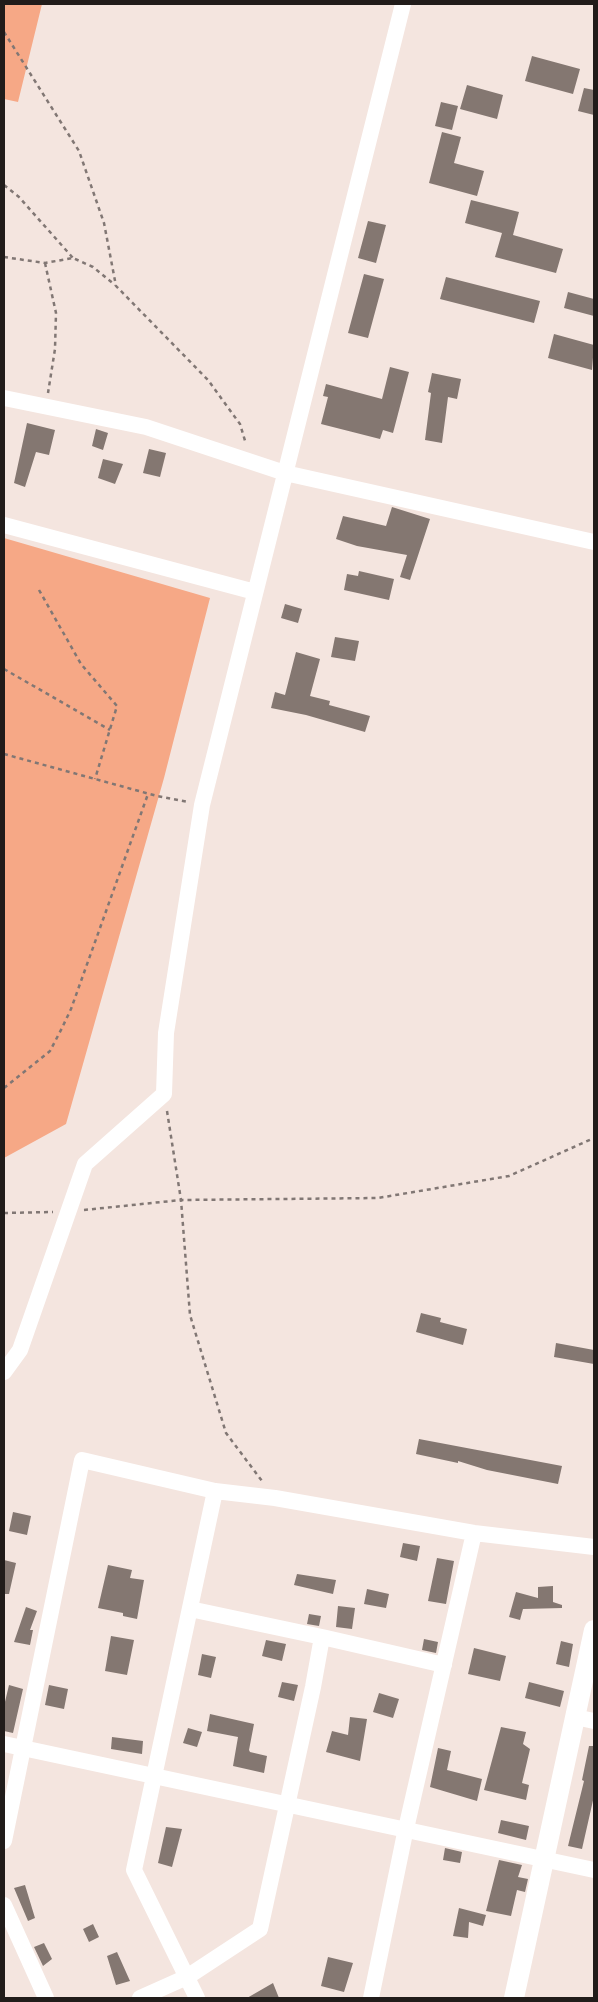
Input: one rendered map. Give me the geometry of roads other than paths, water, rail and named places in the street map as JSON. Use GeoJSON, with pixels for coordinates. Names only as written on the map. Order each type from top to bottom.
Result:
{"type":"FeatureCollection","features":[{"type":"Feature","properties":{"kind":"street"},"geometry":{"type":"LineString","coordinates":[[4,1372],[20,1350],[85,1164],[164,1094],[166,1033],[202,805],[403,4]]}},
{"type":"Feature","properties":{"kind":"street"},"geometry":{"type":"LineString","coordinates":[[4,398],[146,427],[286,473],[594,542]]}},
{"type":"Feature","properties":{"kind":"street"},"geometry":{"type":"LineString","coordinates":[[4,526],[256,592]]}},
{"type":"Feature","properties":{"kind":"street"},"geometry":{"type":"LineString","coordinates":[[4,1842],[82,1460],[215,1491],[276,1498],[474,1533],[594,1547]]}},
{"type":"Feature","properties":{"kind":"street"},"geometry":{"type":"LineString","coordinates":[[197,1998],[134,1870],[215,1491]]}},
{"type":"Feature","properties":{"kind":"street"},"geometry":{"type":"LineString","coordinates":[[371,1998],[406,1830],[474,1533]]}},
{"type":"Feature","properties":{"kind":"street"},"geometry":{"type":"LineString","coordinates":[[190,1608],[444,1665]]}},
{"type":"Feature","properties":{"kind":"street"},"geometry":{"type":"LineString","coordinates":[[514,1998],[544,1860],[585,1719],[594,1630]]}},
{"type":"Feature","properties":{"kind":"street"},"geometry":{"type":"LineString","coordinates":[[140,1998],[187,1977],[260,1928],[313,1687],[322,1637]]}},
{"type":"Feature","properties":{"kind":"street"},"geometry":{"type":"LineString","coordinates":[[4,1744],[154,1774],[594,1870]]}},
{"type":"Feature","properties":{"kind":"street"},"geometry":{"type":"LineString","coordinates":[[4,1905],[46,1998]]}}]}
